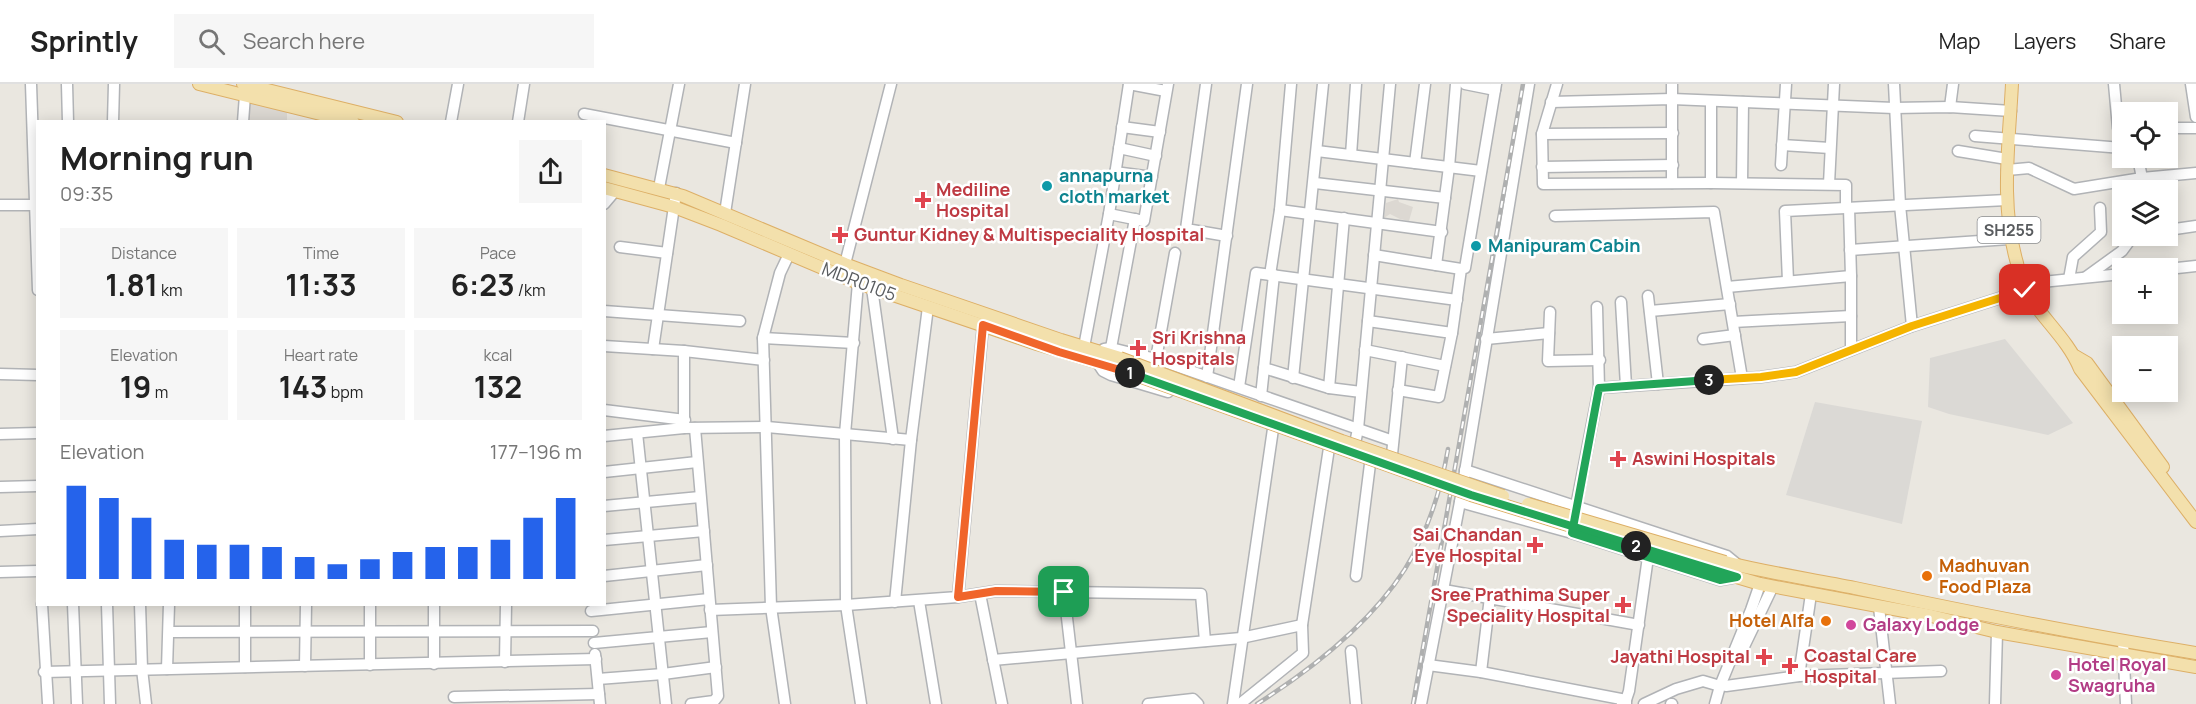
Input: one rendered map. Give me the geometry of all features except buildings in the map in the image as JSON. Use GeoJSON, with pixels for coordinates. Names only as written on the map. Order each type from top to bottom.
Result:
{"type":"FeatureCollection","features":[{"type":"Feature","properties":{"kind":"main road"},"geometry":{"type":"LineString","coordinates":[[199,84],[244,89],[388,120]]}},
{"type":"Feature","properties":{"kind":"main road","name":"SH255"},"geometry":{"type":"LineString","coordinates":[[2012,84],[2007,164],[2009,239],[2024,287],[2075,357],[2080,369],[2196,522]]}},
{"type":"Feature","properties":{"kind":"main road"},"geometry":{"type":"LineString","coordinates":[[244,89],[348,120]]}},
{"type":"Feature","properties":{"kind":"main road","name":"MDR0105"},"geometry":{"type":"LineString","coordinates":[[606,175],[676,194],[845,264],[985,315],[1103,354],[1118,363],[1471,495],[1738,571]]}},
{"type":"Feature","properties":{"kind":"main road","name":"MDR0105"},"geometry":{"type":"LineString","coordinates":[[610,190],[674,207],[858,284],[1059,352],[1103,354]]}},
{"type":"Feature","properties":{"kind":"main road","name":"SH255"},"geometry":{"type":"LineString","coordinates":[[2075,357],[2086,363],[2196,510]]}},
{"type":"Feature","properties":{"kind":"main road"},"geometry":{"type":"LineString","coordinates":[[1738,571],[1760,584],[1931,616],[1997,632],[2196,667]]}},
{"type":"Feature","properties":{"kind":"main road"},"geometry":{"type":"LineString","coordinates":[[1738,571],[2196,654]]}},
{"type":"Feature","properties":{"kind":"street"},"geometry":{"type":"LineString","coordinates":[[31,84],[36,230]]}},
{"type":"Feature","properties":{"kind":"street"},"geometry":{"type":"LineString","coordinates":[[67,84],[68,120]]}},
{"type":"Feature","properties":{"kind":"street"},"geometry":{"type":"LineString","coordinates":[[113,120],[114,84]]}},
{"type":"Feature","properties":{"kind":"street"},"geometry":{"type":"LineString","coordinates":[[451,120],[458,84]]}},
{"type":"Feature","properties":{"kind":"street"},"geometry":{"type":"LineString","coordinates":[[518,120],[524,84]]}},
{"type":"Feature","properties":{"kind":"street"},"geometry":{"type":"LineString","coordinates":[[658,188],[679,84]]}},
{"type":"Feature","properties":{"kind":"street"},"geometry":{"type":"LineString","coordinates":[[725,213],[745,84]]}},
{"type":"Feature","properties":{"kind":"street"},"geometry":{"type":"LineString","coordinates":[[845,264],[891,84]]}},
{"type":"Feature","properties":{"kind":"street"},"geometry":{"type":"LineString","coordinates":[[1084,347],[1109,214],[1129,84],[1167,87],[1144,221],[1109,214]]}},
{"type":"Feature","properties":{"kind":"street"},"geometry":{"type":"LineString","coordinates":[[1206,84],[1186,229],[1227,236]]}},
{"type":"Feature","properties":{"kind":"street"},"geometry":{"type":"LineString","coordinates":[[1206,377],[1248,84]]}},
{"type":"Feature","properties":{"kind":"street"},"geometry":{"type":"LineString","coordinates":[[1261,396],[1291,84]]}},
{"type":"Feature","properties":{"kind":"street"},"geometry":{"type":"LineString","coordinates":[[1293,378],[1312,213],[1323,84]]}},
{"type":"Feature","properties":{"kind":"street"},"geometry":{"type":"LineString","coordinates":[[1351,154],[1356,84]]}},
{"type":"Feature","properties":{"kind":"street"},"geometry":{"type":"LineString","coordinates":[[1352,456],[1358,429],[1390,84]]}},
{"type":"Feature","properties":{"kind":"street"},"geometry":{"type":"LineString","coordinates":[[1415,163],[1425,84]]}},
{"type":"Feature","properties":{"kind":"street"},"geometry":{"type":"LineString","coordinates":[[1436,265],[1442,232],[1456,84]]}},
{"type":"Feature","properties":{"kind":"street"},"geometry":{"type":"LineString","coordinates":[[1374,255],[1465,268],[1496,87],[1465,84]]}},
{"type":"Feature","properties":{"kind":"street"},"geometry":{"type":"LineString","coordinates":[[1421,704],[1460,502],[1529,84]]}},
{"type":"Feature","properties":{"kind":"street"},"geometry":{"type":"LineString","coordinates":[[1557,84],[1542,134],[1543,184],[1846,185],[1851,276],[1851,350]]}},
{"type":"Feature","properties":{"kind":"street"},"geometry":{"type":"LineString","coordinates":[[1672,84],[1672,183]]}},
{"type":"Feature","properties":{"kind":"street"},"geometry":{"type":"LineString","coordinates":[[1781,165],[1786,84]]}},
{"type":"Feature","properties":{"kind":"street"},"geometry":{"type":"LineString","coordinates":[[1829,184],[1834,84]]}},
{"type":"Feature","properties":{"kind":"street"},"geometry":{"type":"LineString","coordinates":[[1894,84],[1900,205],[1912,326]]}},
{"type":"Feature","properties":{"kind":"street"},"geometry":{"type":"LineString","coordinates":[[1950,107],[1953,84]]}},
{"type":"Feature","properties":{"kind":"street"},"geometry":{"type":"LineString","coordinates":[[2114,84],[2116,102]]}},
{"type":"Feature","properties":{"kind":"street"},"geometry":{"type":"LineString","coordinates":[[2191,84],[2195,96],[2196,117]]}},
{"type":"Feature","properties":{"kind":"street"},"geometry":{"type":"LineString","coordinates":[[243,120],[244,89]]}},
{"type":"Feature","properties":{"kind":"street"},"geometry":{"type":"LineString","coordinates":[[1551,102],[1672,99],[1894,108],[1950,107],[2011,111]]}},
{"type":"Feature","properties":{"kind":"street"},"geometry":{"type":"LineString","coordinates":[[1711,101],[1711,183]]}},
{"type":"Feature","properties":{"kind":"street"},"geometry":{"type":"LineString","coordinates":[[1742,183],[1743,102]]}},
{"type":"Feature","properties":{"kind":"street"},"geometry":{"type":"LineString","coordinates":[[584,114],[736,143]]}},
{"type":"Feature","properties":{"kind":"street"},"geometry":{"type":"LineString","coordinates":[[1122,127],[1160,132]]}},
{"type":"Feature","properties":{"kind":"street"},"geometry":{"type":"LineString","coordinates":[[2178,128],[2196,128]]}},
{"type":"Feature","properties":{"kind":"street"},"geometry":{"type":"LineString","coordinates":[[1542,134],[1673,133]]}},
{"type":"Feature","properties":{"kind":"street"},"geometry":{"type":"LineString","coordinates":[[1975,136],[2112,147]]}},
{"type":"Feature","properties":{"kind":"street"},"geometry":{"type":"LineString","coordinates":[[1782,145],[1830,148]]}},
{"type":"Feature","properties":{"kind":"street"},"geometry":{"type":"LineString","coordinates":[[1119,148],[1156,156]]}},
{"type":"Feature","properties":{"kind":"street"},"geometry":{"type":"LineString","coordinates":[[1317,151],[1481,171]]}},
{"type":"Feature","properties":{"kind":"street"},"geometry":{"type":"LineString","coordinates":[[1958,151],[2029,168],[2074,189],[2142,178],[2196,174]]}},
{"type":"Feature","properties":{"kind":"street"},"geometry":{"type":"LineString","coordinates":[[1542,167],[1673,165]]}},
{"type":"Feature","properties":{"kind":"street"},"geometry":{"type":"LineString","coordinates":[[2140,168],[2142,178]]}},
{"type":"Feature","properties":{"kind":"street"},"geometry":{"type":"LineString","coordinates":[[1115,172],[1152,177]]}},
{"type":"Feature","properties":{"kind":"street"},"geometry":{"type":"LineString","coordinates":[[1315,183],[1445,198]]}},
{"type":"Feature","properties":{"kind":"street"},"geometry":{"type":"LineString","coordinates":[[653,349],[676,194]]}},
{"type":"Feature","properties":{"kind":"street"},"geometry":{"type":"LineString","coordinates":[[1788,281],[1785,211],[2007,200]]}},
{"type":"Feature","properties":{"kind":"street"},"geometry":{"type":"LineString","coordinates":[[0,205],[35,205]]}},
{"type":"Feature","properties":{"kind":"street"},"geometry":{"type":"LineString","coordinates":[[2069,279],[2073,257],[2101,232],[2100,208]]}},
{"type":"Feature","properties":{"kind":"street"},"geometry":{"type":"LineString","coordinates":[[1280,210],[1442,232]]}},
{"type":"Feature","properties":{"kind":"street"},"geometry":{"type":"LineString","coordinates":[[1555,216],[1714,212],[1742,378]]}},
{"type":"Feature","properties":{"kind":"street"},"geometry":{"type":"LineString","coordinates":[[1329,388],[1344,218]]}},
{"type":"Feature","properties":{"kind":"street"},"geometry":{"type":"LineString","coordinates":[[1136,219],[1103,354],[1103,371],[1352,456],[1390,472],[1402,357]]}},
{"type":"Feature","properties":{"kind":"street"},"geometry":{"type":"LineString","coordinates":[[2178,229],[2196,226]]}},
{"type":"Feature","properties":{"kind":"street"},"geometry":{"type":"LineString","coordinates":[[1850,250],[2009,239]]}},
{"type":"Feature","properties":{"kind":"street"},"geometry":{"type":"LineString","coordinates":[[2085,278],[2126,246]]}},
{"type":"Feature","properties":{"kind":"street"},"geometry":{"type":"LineString","coordinates":[[620,247],[667,253]]}},
{"type":"Feature","properties":{"kind":"street"},"geometry":{"type":"LineString","coordinates":[[1156,359],[1175,253]]}},
{"type":"Feature","properties":{"kind":"street"},"geometry":{"type":"LineString","coordinates":[[785,704],[771,607],[764,338],[780,273],[789,254]]}},
{"type":"Feature","properties":{"kind":"street"},"geometry":{"type":"LineString","coordinates":[[2178,268],[2196,266]]}},
{"type":"Feature","properties":{"kind":"street"},"geometry":{"type":"LineString","coordinates":[[1398,390],[1439,397],[1452,333],[1461,269]]}},
{"type":"Feature","properties":{"kind":"street"},"geometry":{"type":"LineString","coordinates":[[1239,387],[1256,273],[1457,300]]}},
{"type":"Feature","properties":{"kind":"street"},"geometry":{"type":"LineString","coordinates":[[1599,388],[1796,372],[1912,326],[2024,287],[2069,279],[2112,275]]}},
{"type":"Feature","properties":{"kind":"street"},"geometry":{"type":"LineString","coordinates":[[1727,287],[1851,276]]}},
{"type":"Feature","properties":{"kind":"street"},"geometry":{"type":"LineString","coordinates":[[858,284],[845,434],[846,605],[861,704]]}},
{"type":"Feature","properties":{"kind":"street"},"geometry":{"type":"LineString","coordinates":[[872,288],[893,439]]}},
{"type":"Feature","properties":{"kind":"street"},"geometry":{"type":"LineString","coordinates":[[1648,296],[1658,384]]}},
{"type":"Feature","properties":{"kind":"street"},"geometry":{"type":"LineString","coordinates":[[1620,302],[1626,386]]}},
{"type":"Feature","properties":{"kind":"street"},"geometry":{"type":"LineString","coordinates":[[1650,311],[1730,304]]}},
{"type":"Feature","properties":{"kind":"street"},"geometry":{"type":"LineString","coordinates":[[895,602],[911,440],[928,307]]}},
{"type":"Feature","properties":{"kind":"street"},"geometry":{"type":"LineString","coordinates":[[1572,533],[1599,388],[1597,307]]}},
{"type":"Feature","properties":{"kind":"street"},"geometry":{"type":"LineString","coordinates":[[606,312],[740,321]]}},
{"type":"Feature","properties":{"kind":"street"},"geometry":{"type":"LineString","coordinates":[[1550,312],[1548,361],[1600,360]]}},
{"type":"Feature","properties":{"kind":"street"},"geometry":{"type":"LineString","coordinates":[[1733,322],[1851,316]]}},
{"type":"Feature","properties":{"kind":"street"},"geometry":{"type":"LineString","coordinates":[[1368,321],[1452,333]]}},
{"type":"Feature","properties":{"kind":"street"},"geometry":{"type":"LineString","coordinates":[[958,597],[983,325]]}},
{"type":"Feature","properties":{"kind":"street"},"geometry":{"type":"LineString","coordinates":[[1486,339],[1549,333]]}},
{"type":"Feature","properties":{"kind":"street"},"geometry":{"type":"LineString","coordinates":[[1703,339],[1735,335]]}},
{"type":"Feature","properties":{"kind":"street"},"geometry":{"type":"LineString","coordinates":[[764,338],[854,343]]}},
{"type":"Feature","properties":{"kind":"street"},"geometry":{"type":"LineString","coordinates":[[606,346],[684,351],[764,360]]}},
{"type":"Feature","properties":{"kind":"street"},"geometry":{"type":"LineString","coordinates":[[1365,350],[1446,366]]}},
{"type":"Feature","properties":{"kind":"street"},"geometry":{"type":"LineString","coordinates":[[684,351],[688,425],[697,462],[717,699],[691,704]]}},
{"type":"Feature","properties":{"kind":"street"},"geometry":{"type":"LineString","coordinates":[[1103,354],[1156,359],[1393,441]]}},
{"type":"Feature","properties":{"kind":"street"},"geometry":{"type":"LineString","coordinates":[[1264,368],[1329,388],[1361,392]]}},
{"type":"Feature","properties":{"kind":"street"},"geometry":{"type":"LineString","coordinates":[[0,374],[36,375]]}},
{"type":"Feature","properties":{"kind":"street"},"geometry":{"type":"LineString","coordinates":[[606,410],[688,425],[767,427],[911,440]]}},
{"type":"Feature","properties":{"kind":"street"},"geometry":{"type":"LineString","coordinates":[[606,436],[688,425]]}},
{"type":"Feature","properties":{"kind":"street"},"geometry":{"type":"LineString","coordinates":[[1233,704],[1273,429]]}},
{"type":"Feature","properties":{"kind":"street"},"geometry":{"type":"LineString","coordinates":[[0,434],[36,433]]}},
{"type":"Feature","properties":{"kind":"street"},"geometry":{"type":"LineString","coordinates":[[637,433],[666,704]]}},
{"type":"Feature","properties":{"kind":"street"},"geometry":{"type":"LineString","coordinates":[[1240,704],[1303,653],[1302,625],[1329,448]]}},
{"type":"Feature","properties":{"kind":"street"},"geometry":{"type":"LineString","coordinates":[[606,472],[697,462]]}},
{"type":"Feature","properties":{"kind":"street"},"geometry":{"type":"LineString","coordinates":[[1356,576],[1370,464]]}},
{"type":"Feature","properties":{"kind":"street"},"geometry":{"type":"LineString","coordinates":[[1460,502],[1572,533],[1720,580],[1738,571],[1727,555],[1465,470]]}},
{"type":"Feature","properties":{"kind":"street"},"geometry":{"type":"LineString","coordinates":[[0,487],[36,486]]}},
{"type":"Feature","properties":{"kind":"street"},"geometry":{"type":"LineString","coordinates":[[606,506],[700,497]]}},
{"type":"Feature","properties":{"kind":"street"},"geometry":{"type":"LineString","coordinates":[[0,531],[36,529]]}},
{"type":"Feature","properties":{"kind":"street"},"geometry":{"type":"LineString","coordinates":[[606,540],[704,531]]}},
{"type":"Feature","properties":{"kind":"street"},"geometry":{"type":"LineString","coordinates":[[1428,665],[1481,672],[1624,703],[1639,625],[1648,557]]}},
{"type":"Feature","properties":{"kind":"street"},"geometry":{"type":"LineString","coordinates":[[606,576],[707,565]]}},
{"type":"Feature","properties":{"kind":"street"},"geometry":{"type":"LineString","coordinates":[[0,572],[36,571]]}},
{"type":"Feature","properties":{"kind":"street"},"geometry":{"type":"LineString","coordinates":[[1722,704],[1723,686],[1760,584]]}},
{"type":"Feature","properties":{"kind":"street"},"geometry":{"type":"LineString","coordinates":[[1714,704],[1773,586]]}},
{"type":"Feature","properties":{"kind":"street"},"geometry":{"type":"LineString","coordinates":[[1444,590],[1639,625]]}},
{"type":"Feature","properties":{"kind":"street"},"geometry":{"type":"LineString","coordinates":[[454,697],[600,699],[591,608],[656,605],[771,607],[846,605],[919,601],[996,591],[1201,594],[1205,641]]}},
{"type":"Feature","properties":{"kind":"street"},"geometry":{"type":"LineString","coordinates":[[1064,592],[1077,704]]}},
{"type":"Feature","properties":{"kind":"street"},"geometry":{"type":"LineString","coordinates":[[980,594],[1002,704]]}},
{"type":"Feature","properties":{"kind":"street"},"geometry":{"type":"LineString","coordinates":[[1799,676],[1811,594]]}},
{"type":"Feature","properties":{"kind":"street"},"geometry":{"type":"LineString","coordinates":[[1481,672],[1490,597]]}},
{"type":"Feature","properties":{"kind":"street"},"geometry":{"type":"LineString","coordinates":[[919,601],[936,704]]}},
{"type":"Feature","properties":{"kind":"street"},"geometry":{"type":"LineString","coordinates":[[42,606],[48,703]]}},
{"type":"Feature","properties":{"kind":"street"},"geometry":{"type":"LineString","coordinates":[[73,606],[77,704]]}},
{"type":"Feature","properties":{"kind":"street"},"geometry":{"type":"LineString","coordinates":[[107,606],[110,704]]}},
{"type":"Feature","properties":{"kind":"street"},"geometry":{"type":"LineString","coordinates":[[140,606],[142,669],[146,704]]}},
{"type":"Feature","properties":{"kind":"street"},"geometry":{"type":"LineString","coordinates":[[167,669],[169,606]]}},
{"type":"Feature","properties":{"kind":"street"},"geometry":{"type":"LineString","coordinates":[[245,606],[245,667]]}},
{"type":"Feature","properties":{"kind":"street"},"geometry":{"type":"LineString","coordinates":[[305,666],[306,606]]}},
{"type":"Feature","properties":{"kind":"street"},"geometry":{"type":"LineString","coordinates":[[369,606],[370,665]]}},
{"type":"Feature","properties":{"kind":"street"},"geometry":{"type":"LineString","coordinates":[[434,606],[434,663]]}},
{"type":"Feature","properties":{"kind":"street"},"geometry":{"type":"LineString","coordinates":[[505,662],[506,606]]}},
{"type":"Feature","properties":{"kind":"street"},"geometry":{"type":"LineString","coordinates":[[1879,607],[1890,704]]}},
{"type":"Feature","properties":{"kind":"street"},"geometry":{"type":"LineString","coordinates":[[993,660],[1241,638],[1302,625]]}},
{"type":"Feature","properties":{"kind":"street"},"geometry":{"type":"LineString","coordinates":[[170,632],[593,631]]}},
{"type":"Feature","properties":{"kind":"street"},"geometry":{"type":"LineString","coordinates":[[594,643],[712,632]]}},
{"type":"Feature","properties":{"kind":"street"},"geometry":{"type":"LineString","coordinates":[[1995,704],[1997,632]]}},
{"type":"Feature","properties":{"kind":"street"},"geometry":{"type":"LineString","coordinates":[[2123,641],[2126,704]]}},
{"type":"Feature","properties":{"kind":"street"},"geometry":{"type":"LineString","coordinates":[[1351,651],[1356,704]]}},
{"type":"Feature","properties":{"kind":"street"},"geometry":{"type":"LineString","coordinates":[[45,672],[596,659]]}},
{"type":"Feature","properties":{"kind":"street"},"geometry":{"type":"LineString","coordinates":[[598,679],[716,667]]}},
{"type":"Feature","properties":{"kind":"street"},"geometry":{"type":"LineString","coordinates":[[1644,704],[1668,692],[1703,681],[1723,686],[1799,676],[1941,671]]}},
{"type":"Feature","properties":{"kind":"street"},"geometry":{"type":"LineString","coordinates":[[1668,692],[1672,704]]}},
{"type":"Feature","properties":{"kind":"street"},"geometry":{"type":"LineString","coordinates":[[1148,704],[1192,699],[1198,704]]}},
{"type":"Feature","properties":{"kind":"shaded area"},"geometry":{"type":"Polygon","coordinates":[[[242,100],[287,109],[287,120],[240,120],[242,100]]]}},
{"type":"Feature","properties":{"kind":"shaded area"},"geometry":{"type":"Polygon","coordinates":[[[1398,199],[1399,202],[1413,207],[1409,221],[1390,214],[1384,218],[1386,203],[1398,199]]]}},
{"type":"Feature","properties":{"kind":"shaded area"},"geometry":{"type":"Polygon","coordinates":[[[2005,339],[2073,423],[2048,435],[1949,414],[1928,407],[1930,358],[2005,339]]]}},
{"type":"Feature","properties":{"kind":"shaded area"},"geometry":{"type":"Polygon","coordinates":[[[1815,402],[1922,421],[1902,524],[1786,495],[1815,402]]]}},
{"type":"Feature","properties":{"kind":"railway"},"geometry":{"type":"LineString","coordinates":[[1413,704],[1523,84]]}},
{"type":"Feature","properties":{"kind":"railway"},"geometry":{"type":"LineString","coordinates":[[1257,704],[1298,676],[1338,644],[1357,627],[1391,589],[1413,555],[1426,526],[1437,495],[1448,449]]}},
{"type":"Feature","properties":{"kind":"place","name":"annapurna cloth market"},"geometry":{"type":"Point","coordinates":[1047,186]}},
{"type":"Feature","properties":{"kind":"place","name":"Mediline Hospital"},"geometry":{"type":"Point","coordinates":[923,200]}},
{"type":"Feature","properties":{"kind":"place","name":"Guntur Kidney & Multispeciality Hospital"},"geometry":{"type":"Point","coordinates":[840,235]}},
{"type":"Feature","properties":{"kind":"place","name":"Manipuram Cabin"},"geometry":{"type":"Point","coordinates":[1476,246]}},
{"type":"Feature","properties":{"kind":"place","name":"Sri Krishna Hospitals"},"geometry":{"type":"Point","coordinates":[1138,348]}},
{"type":"Feature","properties":{"kind":"place","name":"Aswini Hospitals"},"geometry":{"type":"Point","coordinates":[1618,459]}},
{"type":"Feature","properties":{"kind":"place","name":"Sai Chandan Eye Hospital"},"geometry":{"type":"Point","coordinates":[1535,545]}},
{"type":"Feature","properties":{"kind":"place","name":"Madhuvan Food Plaza"},"geometry":{"type":"Point","coordinates":[1927,576]}},
{"type":"Feature","properties":{"kind":"place","name":"Sree Prathima Super Speciality Hospital"},"geometry":{"type":"Point","coordinates":[1623,605]}},
{"type":"Feature","properties":{"kind":"place","name":"Hotel Alfa"},"geometry":{"type":"Point","coordinates":[1826,621]}},
{"type":"Feature","properties":{"kind":"place","name":"Galaxy Lodge"},"geometry":{"type":"Point","coordinates":[1851,625]}},
{"type":"Feature","properties":{"kind":"place","name":"Jayathi Hospital"},"geometry":{"type":"Point","coordinates":[1764,657]}},
{"type":"Feature","properties":{"kind":"place","name":"Coastal Care Hospital"},"geometry":{"type":"Point","coordinates":[1790,666]}},
{"type":"Feature","properties":{"kind":"place","name":"Hotel Royal Swagruha"},"geometry":{"type":"Point","coordinates":[2056,675]}},
{"type":"Feature","properties":{"kind":"route"},"geometry":{"type":"LineString","coordinates":[[1064,592],[996,591],[958,597],[983,325],[1059,352],[1116,368],[1471,495],[1525,511],[1590,532],[1737,577],[1726,580],[1572,533],[1576,505],[1599,388],[1761,377],[1796,372],[1912,326],[2025,290]]}}]}
